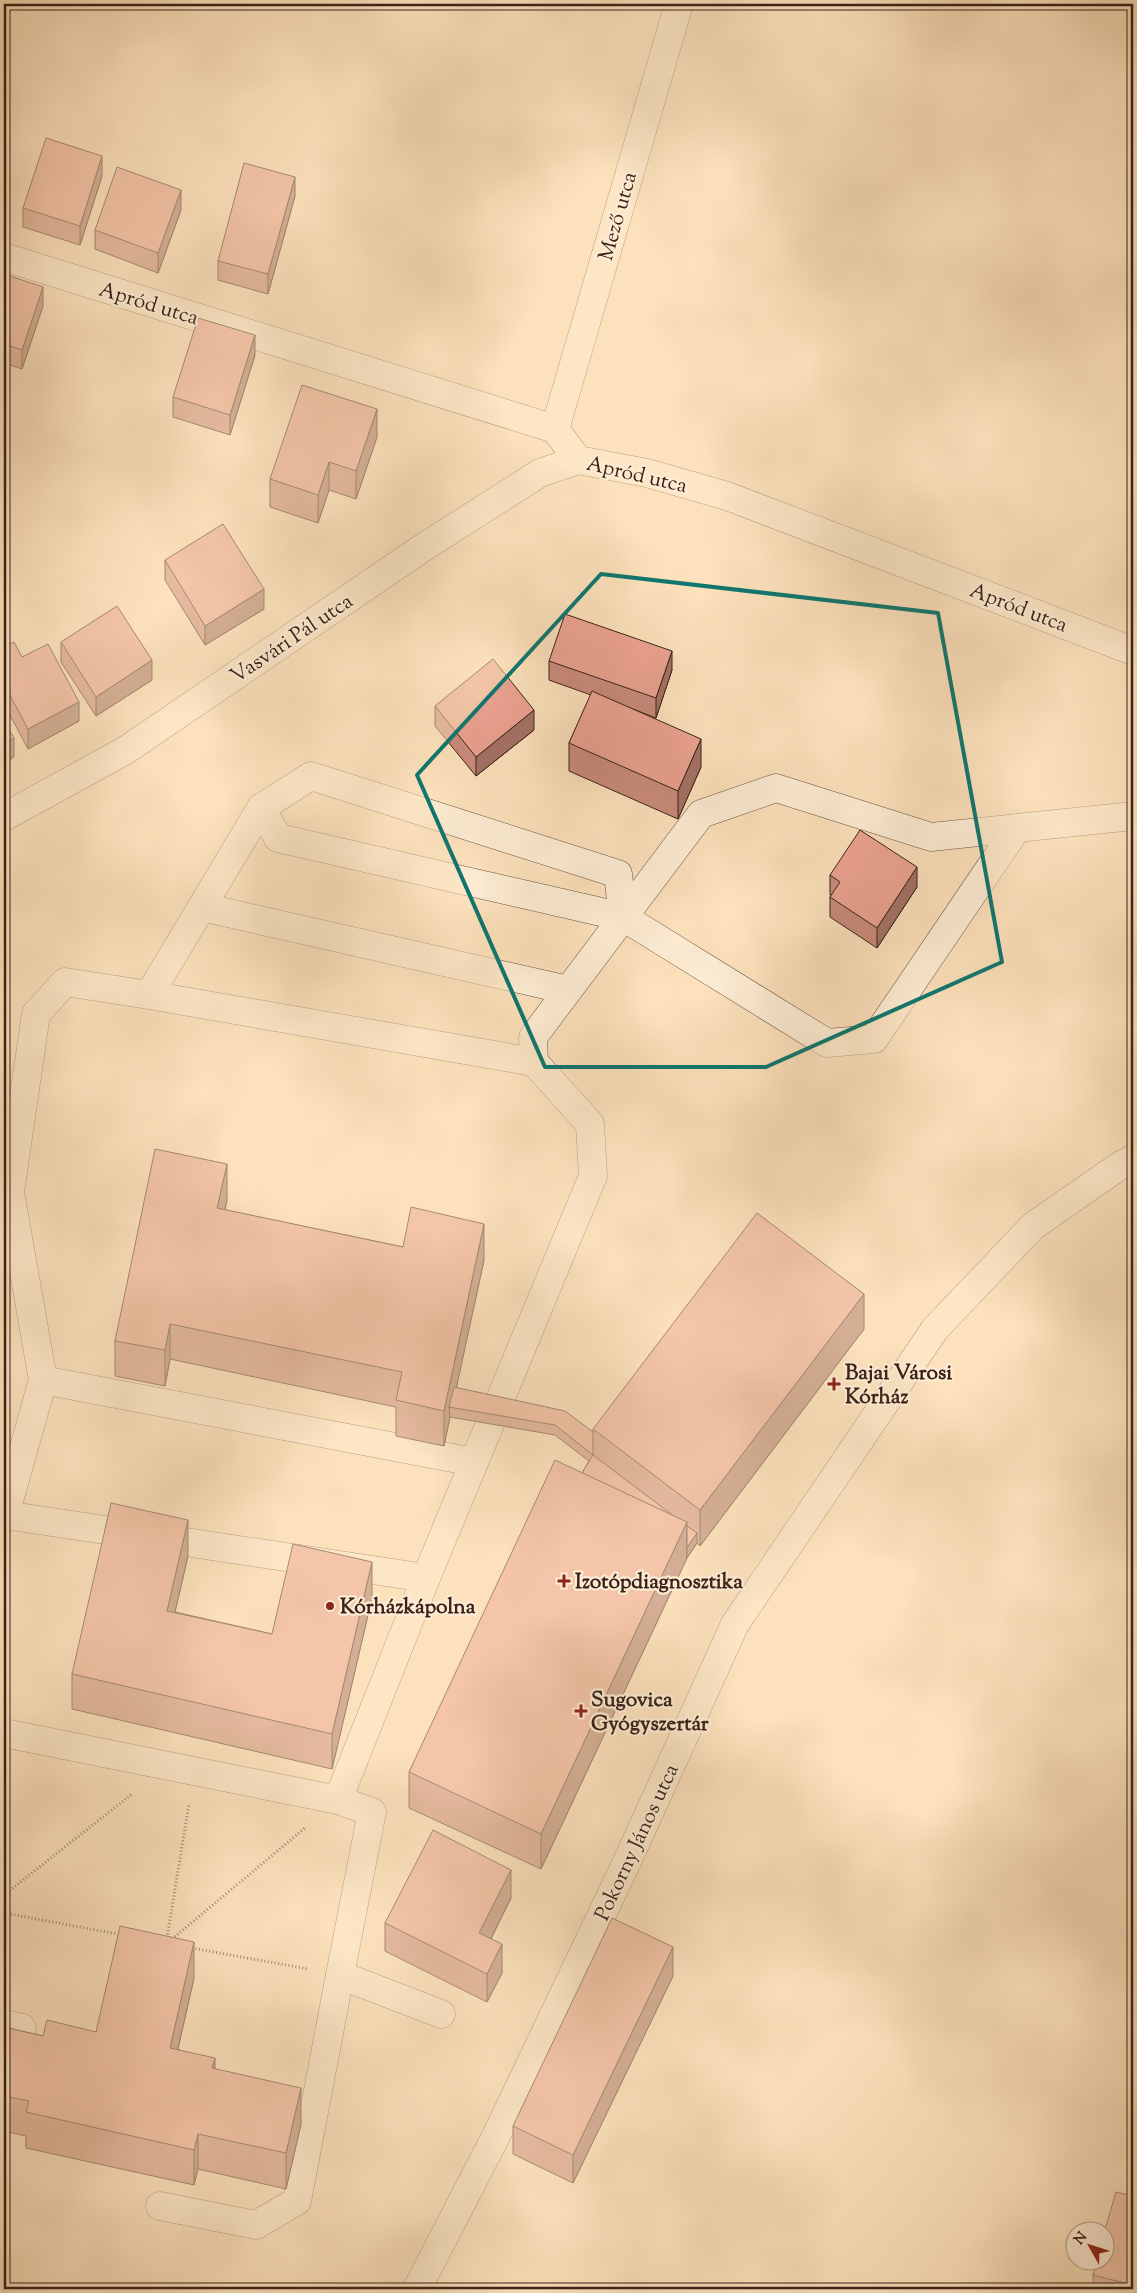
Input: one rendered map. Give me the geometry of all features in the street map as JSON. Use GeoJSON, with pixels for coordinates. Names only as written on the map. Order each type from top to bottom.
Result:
{"type":"FeatureCollection","features":[{"type":"Feature","properties":{"kind":"street","name":"Mező utca"},"geometry":{"type":"LineString","coordinates":[[555,429],[679,4]]}},
{"type":"Feature","properties":{"kind":"street","name":"Apród utca"},"geometry":{"type":"LineString","coordinates":[[4,257],[555,429],[578,460],[647,473],[727,496],[1133,651]]}},
{"type":"Feature","properties":{"kind":"street","name":"Vasvári Pál utca"},"geometry":{"type":"LineString","coordinates":[[4,817],[126,750],[424,547],[540,473],[578,460]]}},
{"type":"Feature","properties":{"kind":"street"},"geometry":{"type":"LineString","coordinates":[[149,995],[261,808],[311,776],[618,874],[623,917]]}},
{"type":"Feature","properties":{"kind":"street"},"geometry":{"type":"LineString","coordinates":[[338,1800],[426,1578],[593,1176],[590,1124],[534,1062],[532,1037],[701,814],[776,788],[931,836],[1133,816]]}},
{"type":"Feature","properties":{"kind":"street"},"geometry":{"type":"LineString","coordinates":[[261,808],[278,838],[623,917],[827,1043],[874,1039],[1016,828]]}},
{"type":"Feature","properties":{"kind":"street"},"geometry":{"type":"LineString","coordinates":[[202,907],[568,990]]}},
{"type":"Feature","properties":{"kind":"street"},"geometry":{"type":"LineString","coordinates":[[426,1578],[4,1517],[43,1380],[10,1192],[36,1014],[65,982],[534,1062]]}},
{"type":"Feature","properties":{"kind":"street","name":"Pokorny János utca"},"geometry":{"type":"LineString","coordinates":[[417,2289],[500,2128],[626,1864],[736,1624],[935,1329],[1033,1226],[1121,1165],[1133,1159]]}},
{"type":"Feature","properties":{"kind":"street"},"geometry":{"type":"LineString","coordinates":[[43,1380],[474,1462]]}},
{"type":"Feature","properties":{"kind":"street"},"geometry":{"type":"LineString","coordinates":[[4,1732],[338,1800],[372,1812],[297,2202],[256,2225],[160,2206]]}},
{"type":"Feature","properties":{"kind":"street"},"geometry":{"type":"LineString","coordinates":[[340,1975],[441,2014]]}},
{"type":"Feature","properties":{"kind":"path"},"geometry":{"type":"LineString","coordinates":[[4,1895],[168,1766]]}},
{"type":"Feature","properties":{"kind":"path"},"geometry":{"type":"LineString","coordinates":[[195,1771],[166,1944],[338,1800]]}},
{"type":"Feature","properties":{"kind":"path"},"geometry":{"type":"LineString","coordinates":[[4,1913],[128,1936]]}},
{"type":"Feature","properties":{"kind":"path"},"geometry":{"type":"LineString","coordinates":[[185,1947],[340,1975]]}},
{"type":"Feature","properties":{"kind":"highlighted area"},"geometry":{"type":"Polygon","coordinates":[[[601,574],[938,613],[1002,962],[766,1067],[545,1067],[417,775],[601,574]]]}},
{"type":"Feature","properties":{"kind":"building"},"geometry":{"type":"Polygon","coordinates":[[[46,138],[102,156],[80,226],[23,208],[46,138]]]}},
{"type":"Feature","properties":{"kind":"building"},"geometry":{"type":"Polygon","coordinates":[[[244,163],[295,177],[268,274],[218,261],[244,163]]]}},
{"type":"Feature","properties":{"kind":"building"},"geometry":{"type":"Polygon","coordinates":[[[117,167],[181,190],[158,253],[95,230],[117,167]]]}},
{"type":"Feature","properties":{"kind":"building"},"geometry":{"type":"Polygon","coordinates":[[[4,274],[43,287],[22,350],[4,344],[4,274]]]}},
{"type":"Feature","properties":{"kind":"building"},"geometry":{"type":"Polygon","coordinates":[[[198,318],[255,335],[230,415],[173,397],[198,318]]]}},
{"type":"Feature","properties":{"kind":"building"},"geometry":{"type":"Polygon","coordinates":[[[302,385],[377,409],[356,471],[329,462],[318,495],[270,479],[302,385]]]}},
{"type":"Feature","properties":{"kind":"building"},"geometry":{"type":"Polygon","coordinates":[[[223,524],[264,589],[205,626],[165,560],[223,524]]]}},
{"type":"Feature","properties":{"kind":"building"},"geometry":{"type":"Polygon","coordinates":[[[117,606],[152,660],[96,697],[61,642],[117,606]]]}},
{"type":"Feature","properties":{"kind":"building"},"geometry":{"type":"Polygon","coordinates":[[[565,614],[672,651],[656,698],[549,661],[565,614]]]}},
{"type":"Feature","properties":{"kind":"building"},"geometry":{"type":"Polygon","coordinates":[[[14,642],[22,657],[48,644],[79,702],[28,729],[4,684],[4,647],[14,642]]]}},
{"type":"Feature","properties":{"kind":"building"},"geometry":{"type":"Polygon","coordinates":[[[493,659],[534,710],[476,757],[435,706],[493,659]]]}},
{"type":"Feature","properties":{"kind":"building"},"geometry":{"type":"Polygon","coordinates":[[[592,691],[701,739],[678,791],[569,743],[592,691]]]}},
{"type":"Feature","properties":{"kind":"building"},"geometry":{"type":"Polygon","coordinates":[[[4,722],[14,738],[4,744],[4,722]]]}},
{"type":"Feature","properties":{"kind":"building"},"geometry":{"type":"Polygon","coordinates":[[[860,830],[917,867],[877,928],[830,897],[840,882],[830,875],[860,830]]]}},
{"type":"Feature","properties":{"kind":"building"},"geometry":{"type":"Polygon","coordinates":[[[155,1149],[227,1164],[217,1208],[403,1247],[411,1207],[484,1224],[444,1411],[396,1400],[402,1372],[170,1324],[165,1350],[115,1341],[155,1149]]]}},
{"type":"Feature","properties":{"kind":"building"},"geometry":{"type":"Polygon","coordinates":[[[757,1213],[864,1294],[700,1510],[593,1429],[757,1213]]]}},
{"type":"Feature","properties":{"kind":"building"},"geometry":{"type":"Polygon","coordinates":[[[454,1387],[565,1411],[593,1432],[593,1455],[555,1425],[449,1407],[454,1387]]]}},
{"type":"Feature","properties":{"kind":"building"},"geometry":{"type":"Polygon","coordinates":[[[593,1455],[675,1517],[582,1473],[593,1455]]]}},
{"type":"Feature","properties":{"kind":"building"},"geometry":{"type":"Polygon","coordinates":[[[555,1460],[687,1522],[541,1834],[409,1772],[555,1460]]]}},
{"type":"Feature","properties":{"kind":"building"},"geometry":{"type":"Polygon","coordinates":[[[111,1503],[188,1520],[167,1611],[272,1634],[293,1544],[372,1562],[332,1734],[72,1674],[111,1503]]]}},
{"type":"Feature","properties":{"kind":"building"},"geometry":{"type":"Polygon","coordinates":[[[687,1526],[697,1533],[687,1548],[687,1526]]]}},
{"type":"Feature","properties":{"kind":"building"},"geometry":{"type":"Polygon","coordinates":[[[433,1830],[511,1870],[479,1933],[502,1944],[487,1974],[385,1923],[433,1830]]]}},
{"type":"Feature","properties":{"kind":"building"},"geometry":{"type":"Polygon","coordinates":[[[612,1918],[673,1947],[573,2155],[513,2126],[612,1918]]]}},
{"type":"Feature","properties":{"kind":"building"},"geometry":{"type":"Polygon","coordinates":[[[120,1926],[194,1942],[170,2048],[215,2058],[212,2068],[301,2088],[286,2153],[198,2134],[194,2150],[26,2112],[29,2101],[4,2096],[4,2027],[43,2036],[47,2020],[96,2032],[120,1926]]]}},
{"type":"Feature","properties":{"kind":"building"},"geometry":{"type":"Polygon","coordinates":[[[1116,2192],[1133,2196],[1133,2285],[1093,2275],[1094,2270],[1114,2270],[1114,2220],[1108,2220],[1116,2192]]]}},
{"type":"Feature","properties":{"kind":"place","name":"Bajai Városi Kórház"},"geometry":{"type":"Point","coordinates":[834,1384]}},
{"type":"Feature","properties":{"kind":"place","name":"Izotópdiagnosztika"},"geometry":{"type":"Point","coordinates":[564,1581]}},
{"type":"Feature","properties":{"kind":"place","name":"Kórházkápolna"},"geometry":{"type":"Point","coordinates":[330,1606]}},
{"type":"Feature","properties":{"kind":"place","name":"Sugovica Gyógyszertár"},"geometry":{"type":"Point","coordinates":[581,1711]}}]}
